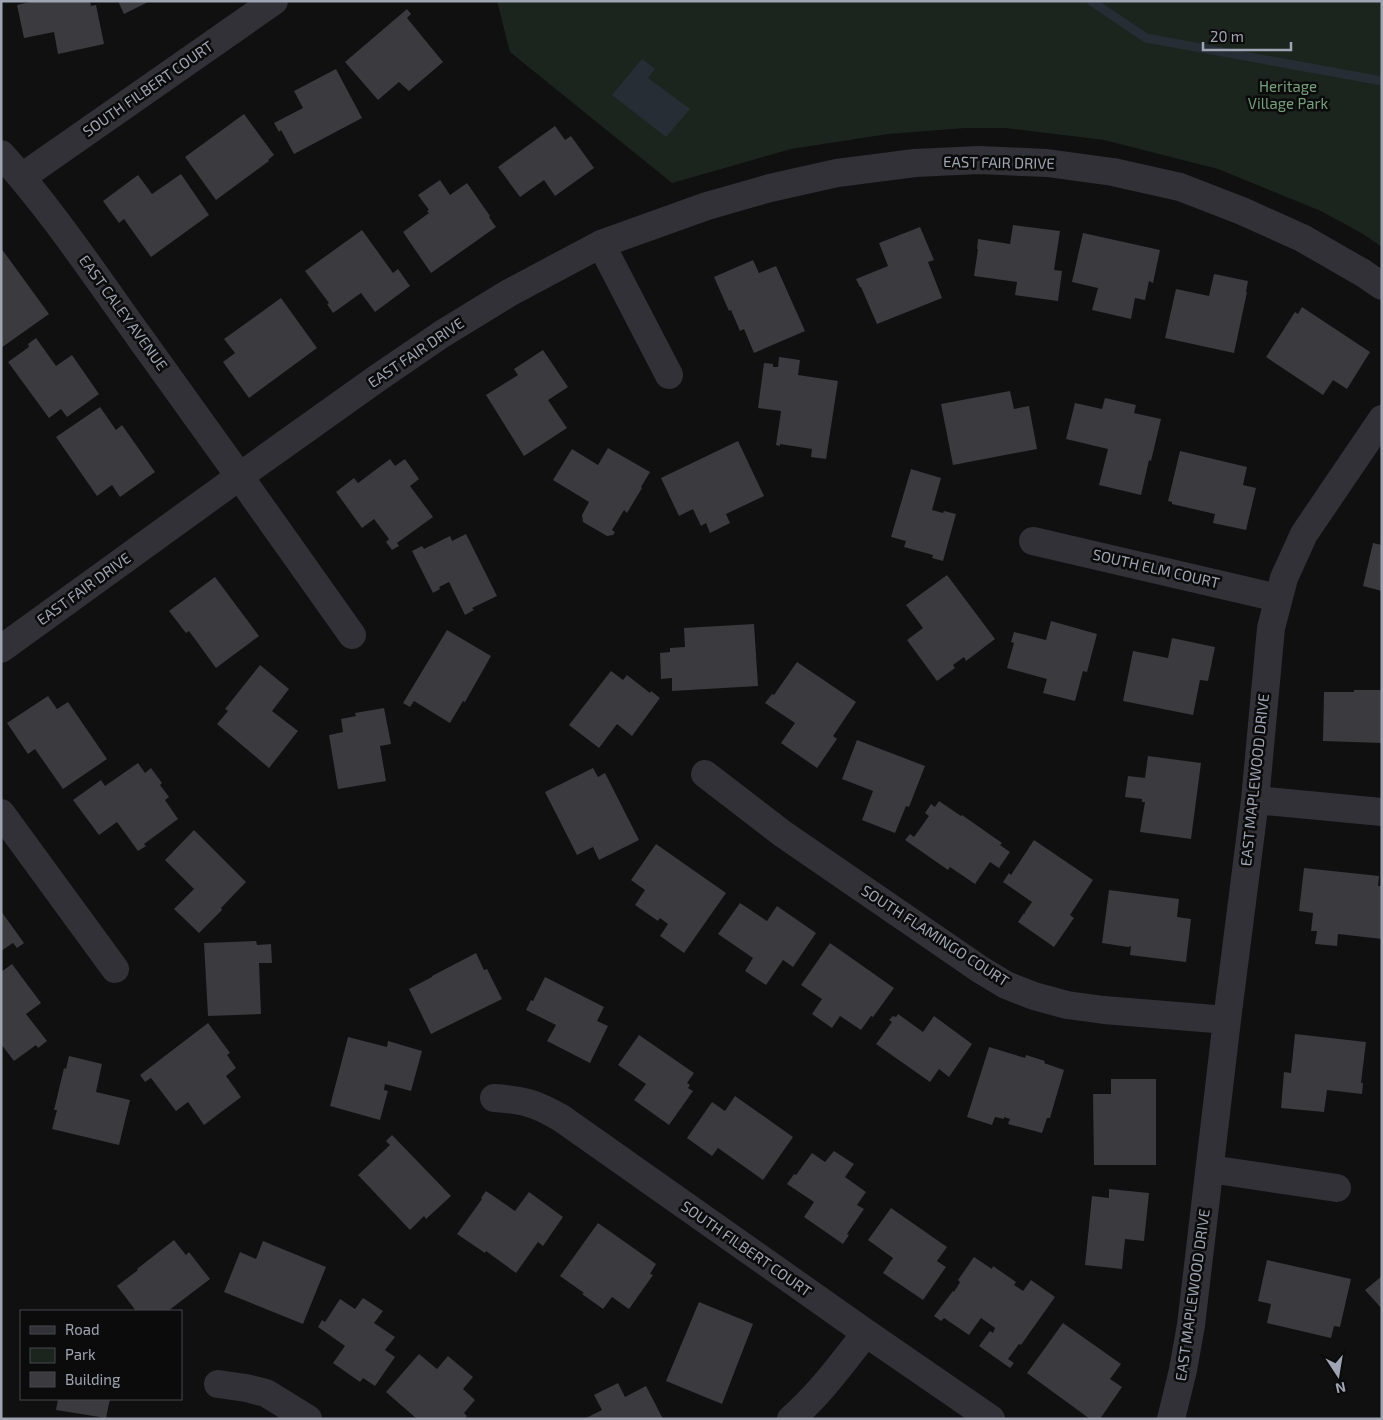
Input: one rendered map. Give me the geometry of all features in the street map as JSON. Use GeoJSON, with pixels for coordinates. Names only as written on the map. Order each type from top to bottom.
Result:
{"type":"FeatureCollection","features":[{"type":"Feature","properties":{"kind":"street","name":"SOUTH FILBERT COURT"},"geometry":{"type":"LineString","coordinates":[[22,177],[274,1]]}},
{"type":"Feature","properties":{"kind":"street","name":"EAST CALEY AVENUE"},"geometry":{"type":"LineString","coordinates":[[1,154],[22,177],[79,253],[240,476]]}},
{"type":"Feature","properties":{"kind":"street","name":"EAST FAIR DRIVE"},"geometry":{"type":"LineString","coordinates":[[1,649],[240,476],[442,334],[510,293],[601,244],[707,206],[770,188],[837,174],[915,163],[979,160],[1047,163],[1113,172],[1180,187],[1242,211],[1302,238],[1382,286]]}},
{"type":"Feature","properties":{"kind":"street"},"geometry":{"type":"LineString","coordinates":[[601,244],[669,374]]}},
{"type":"Feature","properties":{"kind":"street","name":"EAST MAPLEWOOD DRIVE"},"geometry":{"type":"LineString","coordinates":[[1171,1419],[1183,1370],[1191,1325],[1255,800],[1270,638],[1278,598],[1284,578],[1304,534],[1382,419]]}},
{"type":"Feature","properties":{"kind":"street"},"geometry":{"type":"LineString","coordinates":[[240,476],[352,635]]}},
{"type":"Feature","properties":{"kind":"street","name":"SOUTH ELM COURT"},"geometry":{"type":"LineString","coordinates":[[1033,541],[1278,598]]}},
{"type":"Feature","properties":{"kind":"street","name":"SOUTH FLAMINGO COURT"},"geometry":{"type":"LineString","coordinates":[[704,774],[783,834],[981,970],[1006,985],[1034,996],[1067,1005],[1104,1010],[1227,1020]]}},
{"type":"Feature","properties":{"kind":"street"},"geometry":{"type":"LineString","coordinates":[[1255,800],[1382,812]]}},
{"type":"Feature","properties":{"kind":"street"},"geometry":{"type":"LineString","coordinates":[[1,813],[114,969]]}},
{"type":"Feature","properties":{"kind":"street","name":"SOUTH FILBERT COURT"},"geometry":{"type":"LineString","coordinates":[[494,1098],[521,1100],[541,1106],[561,1118],[991,1419]]}},
{"type":"Feature","properties":{"kind":"street"},"geometry":{"type":"LineString","coordinates":[[1210,1170],[1337,1188]]}},
{"type":"Feature","properties":{"kind":"street"},"geometry":{"type":"LineString","coordinates":[[791,1419],[825,1385],[866,1333]]}},
{"type":"Feature","properties":{"kind":"street"},"geometry":{"type":"LineString","coordinates":[[218,1384],[266,1393],[308,1419]]}},
{"type":"Feature","properties":{"kind":"green space","name":"Heritage Village Park"},"geometry":{"type":"Polygon","coordinates":[[[497,1],[1382,1],[1382,247],[1363,234],[1321,211],[1218,169],[1104,140],[1006,128],[965,128],[888,134],[791,149],[672,183],[510,52],[497,1]]]}},
{"type":"Feature","properties":{"kind":"shaded area"},"geometry":{"type":"Polygon","coordinates":[[[642,59],[655,69],[648,78],[690,109],[666,137],[612,95],[642,59]]]}},
{"type":"Feature","properties":{"kind":"building"},"geometry":{"type":"Polygon","coordinates":[[[34,1],[90,1],[91,6],[96,5],[104,44],[58,54],[54,32],[24,38],[17,5],[34,1]]]}},
{"type":"Feature","properties":{"kind":"building"},"geometry":{"type":"Polygon","coordinates":[[[118,1],[150,1],[124,14],[118,1]]]}},
{"type":"Feature","properties":{"kind":"building"},"geometry":{"type":"Polygon","coordinates":[[[407,9],[411,14],[407,18],[443,62],[409,91],[399,82],[378,100],[345,62],[407,9]]]}},
{"type":"Feature","properties":{"kind":"building"},"geometry":{"type":"Polygon","coordinates":[[[336,69],[362,118],[294,154],[281,130],[279,132],[274,123],[303,108],[294,91],[336,69]]]}},
{"type":"Feature","properties":{"kind":"building"},"geometry":{"type":"Polygon","coordinates":[[[244,114],[274,155],[269,161],[216,200],[185,157],[244,114]]]}},
{"type":"Feature","properties":{"kind":"building"},"geometry":{"type":"Polygon","coordinates":[[[555,126],[565,140],[571,136],[594,168],[555,196],[544,180],[520,197],[498,167],[555,126]]]}},
{"type":"Feature","properties":{"kind":"building"},"geometry":{"type":"Polygon","coordinates":[[[181,174],[209,215],[151,257],[124,219],[119,223],[103,201],[138,175],[152,194],[181,174]]]}},
{"type":"Feature","properties":{"kind":"building"},"geometry":{"type":"Polygon","coordinates":[[[440,180],[450,195],[467,183],[496,227],[431,273],[403,232],[429,213],[427,211],[429,210],[418,195],[440,180]]]}},
{"type":"Feature","properties":{"kind":"building"},"geometry":{"type":"Polygon","coordinates":[[[1013,225],[1060,231],[1054,270],[1062,271],[1058,301],[1015,295],[1017,282],[974,276],[978,239],[1010,244],[1013,225]]]}},
{"type":"Feature","properties":{"kind":"building"},"geometry":{"type":"Polygon","coordinates":[[[920,227],[934,260],[928,262],[942,298],[877,324],[856,279],[888,266],[879,243],[920,227]]]}},
{"type":"Feature","properties":{"kind":"building"},"geometry":{"type":"Polygon","coordinates":[[[362,230],[393,273],[398,269],[410,286],[375,312],[361,293],[333,313],[327,304],[329,303],[305,271],[362,230]]]}},
{"type":"Feature","properties":{"kind":"building"},"geometry":{"type":"Polygon","coordinates":[[[1083,233],[1160,250],[1153,283],[1149,281],[1145,300],[1135,298],[1131,319],[1092,310],[1098,288],[1072,282],[1083,233]]]}},
{"type":"Feature","properties":{"kind":"building"},"geometry":{"type":"Polygon","coordinates":[[[1,248],[49,314],[1,348],[1,248]]]}},
{"type":"Feature","properties":{"kind":"building"},"geometry":{"type":"Polygon","coordinates":[[[753,260],[759,273],[776,266],[805,331],[754,353],[744,329],[740,331],[731,310],[729,311],[714,277],[753,260]]]}},
{"type":"Feature","properties":{"kind":"building"},"geometry":{"type":"Polygon","coordinates":[[[1214,274],[1248,281],[1234,353],[1165,338],[1176,289],[1209,296],[1214,274]]]}},
{"type":"Feature","properties":{"kind":"building"},"geometry":{"type":"Polygon","coordinates":[[[281,298],[317,348],[249,398],[223,362],[235,353],[224,339],[281,298]]]}},
{"type":"Feature","properties":{"kind":"building"},"geometry":{"type":"Polygon","coordinates":[[[1302,307],[1370,352],[1347,389],[1333,380],[1323,395],[1266,357],[1295,312],[1298,314],[1302,307]]]}},
{"type":"Feature","properties":{"kind":"building"},"geometry":{"type":"Polygon","coordinates":[[[36,338],[56,366],[72,355],[99,394],[67,417],[61,409],[49,418],[8,362],[29,347],[28,344],[36,338]]]}},
{"type":"Feature","properties":{"kind":"building"},"geometry":{"type":"Polygon","coordinates":[[[543,350],[568,387],[548,400],[567,428],[524,456],[486,395],[518,375],[514,369],[543,350]]]}},
{"type":"Feature","properties":{"kind":"building"},"geometry":{"type":"Polygon","coordinates":[[[779,357],[800,360],[798,375],[838,381],[826,459],[811,457],[812,449],[776,445],[781,411],[758,408],[764,363],[773,364],[773,367],[778,367],[779,357]]]}},
{"type":"Feature","properties":{"kind":"building"},"geometry":{"type":"Polygon","coordinates":[[[1010,391],[1014,409],[1029,406],[1037,449],[953,465],[941,404],[1010,391]]]}},
{"type":"Feature","properties":{"kind":"building"},"geometry":{"type":"Polygon","coordinates":[[[1105,398],[1136,405],[1134,413],[1161,419],[1141,495],[1099,485],[1108,449],[1066,439],[1075,403],[1102,409],[1105,398]]]}},
{"type":"Feature","properties":{"kind":"building"},"geometry":{"type":"Polygon","coordinates":[[[100,407],[116,430],[122,425],[155,472],[120,497],[112,485],[97,496],[56,437],[100,407]]]}},
{"type":"Feature","properties":{"kind":"building"},"geometry":{"type":"Polygon","coordinates":[[[738,441],[764,496],[726,514],[730,523],[710,533],[706,523],[701,526],[693,509],[679,516],[661,478],[738,441]]]}},
{"type":"Feature","properties":{"kind":"building"},"geometry":{"type":"Polygon","coordinates":[[[608,448],[650,472],[627,513],[624,510],[612,530],[615,532],[613,535],[607,536],[583,522],[582,515],[589,502],[553,480],[572,449],[598,465],[608,448]]]}},
{"type":"Feature","properties":{"kind":"building"},"geometry":{"type":"Polygon","coordinates":[[[1180,451],[1247,467],[1243,485],[1256,488],[1246,530],[1213,523],[1215,514],[1172,504],[1172,502],[1168,501],[1180,451]]]}},
{"type":"Feature","properties":{"kind":"building"},"geometry":{"type":"Polygon","coordinates":[[[390,459],[395,466],[405,459],[419,479],[410,486],[433,517],[397,543],[399,546],[392,550],[386,542],[389,539],[374,519],[362,528],[336,492],[354,478],[358,483],[390,459]]]}},
{"type":"Feature","properties":{"kind":"building"},"geometry":{"type":"Polygon","coordinates":[[[911,469],[941,478],[932,510],[956,514],[943,561],[932,558],[933,555],[904,547],[906,541],[891,537],[911,469]]]}},
{"type":"Feature","properties":{"kind":"building"},"geometry":{"type":"Polygon","coordinates":[[[466,534],[497,596],[472,608],[474,610],[465,615],[449,582],[439,587],[440,589],[433,593],[412,551],[422,546],[424,549],[450,536],[452,541],[466,534]]]}},
{"type":"Feature","properties":{"kind":"building"},"geometry":{"type":"Polygon","coordinates":[[[1373,543],[1382,545],[1382,591],[1363,586],[1373,543]]]}},
{"type":"Feature","properties":{"kind":"building"},"geometry":{"type":"Polygon","coordinates":[[[947,575],[995,639],[966,661],[964,657],[953,665],[955,668],[937,681],[907,640],[923,628],[906,605],[947,575]]]}},
{"type":"Feature","properties":{"kind":"building"},"geometry":{"type":"Polygon","coordinates":[[[215,577],[259,636],[216,668],[189,631],[186,633],[169,611],[215,577]]]}},
{"type":"Feature","properties":{"kind":"building"},"geometry":{"type":"Polygon","coordinates":[[[1051,621],[1097,634],[1087,672],[1083,671],[1075,701],[1043,693],[1047,679],[1007,668],[1014,643],[1011,642],[1014,632],[1046,640],[1051,621]]]}},
{"type":"Feature","properties":{"kind":"building"},"geometry":{"type":"Polygon","coordinates":[[[754,624],[758,686],[672,691],[672,678],[661,679],[660,653],[670,652],[670,648],[685,647],[684,628],[754,624]]]}},
{"type":"Feature","properties":{"kind":"building"},"geometry":{"type":"Polygon","coordinates":[[[447,630],[491,656],[465,702],[463,701],[450,723],[414,701],[410,707],[403,703],[447,630]]]}},
{"type":"Feature","properties":{"kind":"building"},"geometry":{"type":"Polygon","coordinates":[[[1172,638],[1215,647],[1208,681],[1200,680],[1193,715],[1123,701],[1133,651],[1168,658],[1172,638]]]}},
{"type":"Feature","properties":{"kind":"building"},"geometry":{"type":"Polygon","coordinates":[[[797,662],[856,702],[833,736],[837,739],[817,768],[781,743],[795,723],[765,703],[772,694],[774,695],[797,662]]]}},
{"type":"Feature","properties":{"kind":"building"},"geometry":{"type":"Polygon","coordinates":[[[260,665],[289,689],[272,711],[298,731],[269,768],[217,724],[228,711],[225,709],[260,665]]]}},
{"type":"Feature","properties":{"kind":"building"},"geometry":{"type":"Polygon","coordinates":[[[611,671],[623,680],[627,675],[650,693],[651,691],[660,698],[632,736],[617,724],[599,748],[569,725],[611,671]]]}},
{"type":"Feature","properties":{"kind":"building"},"geometry":{"type":"Polygon","coordinates":[[[1354,690],[1382,690],[1382,743],[1323,741],[1324,692],[1354,692],[1354,690]]]}},
{"type":"Feature","properties":{"kind":"building"},"geometry":{"type":"Polygon","coordinates":[[[48,696],[57,709],[68,702],[107,759],[63,789],[35,749],[28,754],[7,723],[48,696]]]}},
{"type":"Feature","properties":{"kind":"building"},"geometry":{"type":"Polygon","coordinates":[[[384,708],[391,744],[380,746],[386,781],[338,789],[329,735],[343,732],[341,719],[356,716],[355,713],[384,708]]]}},
{"type":"Feature","properties":{"kind":"building"},"geometry":{"type":"Polygon","coordinates":[[[857,740],[925,766],[909,807],[906,806],[895,833],[862,820],[873,791],[842,779],[857,740]]]}},
{"type":"Feature","properties":{"kind":"building"},"geometry":{"type":"Polygon","coordinates":[[[1148,756],[1201,763],[1191,839],[1140,832],[1145,802],[1142,802],[1142,799],[1125,797],[1128,776],[1145,778],[1148,756]]]}},
{"type":"Feature","properties":{"kind":"building"},"geometry":{"type":"Polygon","coordinates":[[[138,763],[145,773],[151,768],[162,783],[160,785],[169,797],[165,800],[178,819],[144,844],[146,846],[138,851],[117,822],[99,835],[73,800],[101,780],[105,786],[138,763]]]}},
{"type":"Feature","properties":{"kind":"building"},"geometry":{"type":"Polygon","coordinates":[[[593,768],[598,777],[605,773],[639,840],[599,860],[593,847],[577,855],[545,792],[593,768]]]}},
{"type":"Feature","properties":{"kind":"building"},"geometry":{"type":"Polygon","coordinates":[[[939,801],[1002,843],[1000,845],[1010,852],[999,868],[990,862],[975,884],[950,867],[948,870],[905,840],[910,834],[914,837],[929,816],[925,813],[931,804],[935,807],[939,801]]]}},
{"type":"Feature","properties":{"kind":"building"},"geometry":{"type":"Polygon","coordinates":[[[194,830],[246,882],[199,933],[174,909],[194,889],[165,860],[194,830]]]}},
{"type":"Feature","properties":{"kind":"building"},"geometry":{"type":"Polygon","coordinates":[[[1034,840],[1093,880],[1070,915],[1074,918],[1054,947],[1018,922],[1032,902],[1003,882],[1009,873],[1011,875],[1034,840]]]}},
{"type":"Feature","properties":{"kind":"building"},"geometry":{"type":"Polygon","coordinates":[[[656,844],[726,893],[684,953],[660,936],[668,924],[660,918],[658,921],[635,905],[645,890],[631,880],[656,844]]]}},
{"type":"Feature","properties":{"kind":"building"},"geometry":{"type":"Polygon","coordinates":[[[1304,868],[1379,876],[1378,886],[1382,886],[1382,939],[1338,934],[1337,946],[1315,944],[1317,931],[1311,931],[1313,913],[1299,911],[1304,868]]]}},
{"type":"Feature","properties":{"kind":"building"},"geometry":{"type":"Polygon","coordinates":[[[1109,890],[1179,899],[1177,917],[1191,919],[1186,962],[1130,955],[1131,946],[1102,943],[1109,890]]]}},
{"type":"Feature","properties":{"kind":"building"},"geometry":{"type":"Polygon","coordinates":[[[740,903],[767,921],[777,906],[816,933],[793,967],[783,960],[766,985],[745,971],[753,958],[718,934],[740,903]]]}},
{"type":"Feature","properties":{"kind":"building"},"geometry":{"type":"Polygon","coordinates":[[[1,911],[24,943],[17,948],[13,943],[1,951],[1,911]]]}},
{"type":"Feature","properties":{"kind":"building"},"geometry":{"type":"Polygon","coordinates":[[[256,941],[257,945],[271,944],[272,963],[259,963],[261,1014],[208,1016],[204,943],[256,941]]]}},
{"type":"Feature","properties":{"kind":"building"},"geometry":{"type":"Polygon","coordinates":[[[830,943],[894,988],[861,1030],[840,1016],[832,1028],[812,1014],[822,999],[801,985],[830,943]]]}},
{"type":"Feature","properties":{"kind":"building"},"geometry":{"type":"Polygon","coordinates":[[[476,953],[484,970],[487,969],[502,999],[431,1034],[409,989],[476,953]]]}},
{"type":"Feature","properties":{"kind":"building"},"geometry":{"type":"Polygon","coordinates":[[[12,964],[41,1003],[26,1014],[47,1041],[38,1048],[36,1045],[14,1061],[1,1044],[1,972],[12,964]]]}},
{"type":"Feature","properties":{"kind":"building"},"geometry":{"type":"Polygon","coordinates":[[[545,977],[604,1007],[597,1021],[608,1026],[590,1063],[547,1041],[556,1025],[526,1010],[531,1000],[533,1001],[545,977]]]}},
{"type":"Feature","properties":{"kind":"building"},"geometry":{"type":"Polygon","coordinates":[[[898,1014],[923,1032],[934,1016],[972,1044],[949,1077],[939,1069],[930,1082],[876,1044],[892,1022],[889,1020],[898,1014]]]}},
{"type":"Feature","properties":{"kind":"building"},"geometry":{"type":"Polygon","coordinates":[[[208,1023],[230,1053],[227,1055],[236,1068],[226,1076],[241,1097],[204,1125],[188,1102],[176,1111],[151,1078],[145,1082],[140,1075],[208,1023]]]}},
{"type":"Feature","properties":{"kind":"building"},"geometry":{"type":"Polygon","coordinates":[[[1295,1034],[1366,1042],[1361,1083],[1363,1083],[1362,1094],[1327,1090],[1324,1112],[1281,1108],[1284,1072],[1291,1073],[1295,1034]]]}},
{"type":"Feature","properties":{"kind":"building"},"geometry":{"type":"Polygon","coordinates":[[[639,1035],[694,1073],[687,1083],[690,1085],[688,1088],[693,1091],[669,1125],[634,1100],[646,1084],[618,1065],[639,1035]]]}},
{"type":"Feature","properties":{"kind":"building"},"geometry":{"type":"Polygon","coordinates":[[[348,1037],[387,1047],[388,1041],[422,1051],[411,1091],[385,1084],[384,1090],[388,1091],[380,1120],[330,1106],[348,1037]]]}},
{"type":"Feature","properties":{"kind":"building"},"geometry":{"type":"Polygon","coordinates":[[[989,1047],[1025,1058],[1026,1055],[1064,1070],[1050,1118],[1047,1118],[1042,1133],[1008,1124],[1010,1119],[1004,1117],[1004,1119],[995,1117],[992,1125],[967,1117],[989,1047]]]}},
{"type":"Feature","properties":{"kind":"building"},"geometry":{"type":"Polygon","coordinates":[[[69,1056],[102,1064],[96,1092],[130,1100],[119,1145],[52,1129],[57,1110],[54,1110],[64,1068],[66,1069],[69,1056]]]}},
{"type":"Feature","properties":{"kind":"building"},"geometry":{"type":"Polygon","coordinates":[[[1111,1079],[1156,1079],[1156,1165],[1094,1165],[1093,1094],[1111,1094],[1111,1079]]]}},
{"type":"Feature","properties":{"kind":"building"},"geometry":{"type":"Polygon","coordinates":[[[735,1096],[793,1137],[763,1180],[718,1148],[712,1156],[687,1138],[712,1102],[725,1111],[735,1096]]]}},
{"type":"Feature","properties":{"kind":"building"},"geometry":{"type":"Polygon","coordinates":[[[392,1135],[451,1196],[426,1219],[424,1216],[410,1230],[358,1175],[390,1145],[386,1141],[392,1135]]]}},
{"type":"Feature","properties":{"kind":"building"},"geometry":{"type":"Polygon","coordinates":[[[834,1151],[854,1164],[845,1177],[866,1192],[857,1205],[864,1209],[847,1234],[849,1235],[843,1244],[804,1217],[814,1202],[787,1184],[812,1153],[825,1162],[834,1151]]]}},
{"type":"Feature","properties":{"kind":"building"},"geometry":{"type":"Polygon","coordinates":[[[1109,1189],[1149,1193],[1144,1241],[1125,1239],[1122,1269],[1085,1265],[1092,1196],[1109,1198],[1109,1189]]]}},
{"type":"Feature","properties":{"kind":"building"},"geometry":{"type":"Polygon","coordinates":[[[486,1191],[515,1211],[529,1192],[563,1217],[543,1246],[538,1242],[516,1273],[486,1251],[485,1253],[457,1234],[486,1191]]]}},
{"type":"Feature","properties":{"kind":"building"},"geometry":{"type":"Polygon","coordinates":[[[891,1208],[947,1247],[937,1261],[946,1267],[923,1300],[883,1273],[893,1258],[868,1240],[891,1208]]]}},
{"type":"Feature","properties":{"kind":"building"},"geometry":{"type":"Polygon","coordinates":[[[598,1223],[656,1264],[650,1274],[653,1275],[629,1309],[612,1297],[603,1309],[560,1276],[598,1223]]]}},
{"type":"Feature","properties":{"kind":"building"},"geometry":{"type":"Polygon","coordinates":[[[174,1240],[186,1255],[189,1252],[210,1279],[169,1310],[135,1310],[117,1286],[174,1240]]]}},
{"type":"Feature","properties":{"kind":"building"},"geometry":{"type":"Polygon","coordinates":[[[263,1241],[326,1267],[303,1324],[224,1292],[240,1252],[256,1259],[263,1241]]]}},
{"type":"Feature","properties":{"kind":"building"},"geometry":{"type":"Polygon","coordinates":[[[974,1257],[992,1269],[993,1266],[1016,1282],[1014,1285],[1023,1291],[1031,1280],[1055,1297],[1021,1345],[1019,1344],[1008,1359],[1014,1363],[1010,1368],[979,1346],[990,1331],[993,1333],[995,1328],[981,1318],[969,1335],[944,1318],[941,1321],[934,1316],[954,1292],[960,1282],[958,1280],[974,1257]]]}},
{"type":"Feature","properties":{"kind":"building"},"geometry":{"type":"Polygon","coordinates":[[[1267,1260],[1351,1279],[1340,1327],[1334,1326],[1331,1338],[1267,1323],[1271,1304],[1258,1301],[1267,1260]]]}},
{"type":"Feature","properties":{"kind":"building"},"geometry":{"type":"Polygon","coordinates":[[[1382,1276],[1382,1309],[1365,1290],[1382,1276]]]}},
{"type":"Feature","properties":{"kind":"building"},"geometry":{"type":"Polygon","coordinates":[[[363,1298],[383,1311],[374,1323],[395,1337],[385,1350],[395,1357],[375,1386],[363,1378],[360,1382],[333,1363],[345,1346],[318,1327],[322,1320],[325,1322],[340,1299],[355,1309],[363,1298]]]}},
{"type":"Feature","properties":{"kind":"building"},"geometry":{"type":"Polygon","coordinates":[[[699,1302],[753,1324],[722,1404],[666,1381],[699,1302]]]}},
{"type":"Feature","properties":{"kind":"building"},"geometry":{"type":"Polygon","coordinates":[[[1063,1323],[1121,1364],[1110,1379],[1122,1387],[1100,1419],[1090,1419],[1027,1373],[1063,1323]]]}},
{"type":"Feature","properties":{"kind":"building"},"geometry":{"type":"Polygon","coordinates":[[[419,1354],[437,1369],[448,1356],[473,1377],[463,1389],[475,1400],[464,1413],[467,1416],[464,1419],[417,1419],[386,1392],[419,1354]]]}},
{"type":"Feature","properties":{"kind":"building"},"geometry":{"type":"Polygon","coordinates":[[[618,1383],[625,1397],[646,1386],[663,1419],[584,1419],[602,1410],[594,1395],[618,1383]]]}},
{"type":"Feature","properties":{"kind":"building"},"geometry":{"type":"Polygon","coordinates":[[[58,1400],[110,1400],[106,1418],[56,1410],[58,1400]]]}},
{"type":"Feature","properties":{"kind":"waterway"},"geometry":{"type":"LineString","coordinates":[[1091,1],[1146,38],[1382,81]]}}]}
